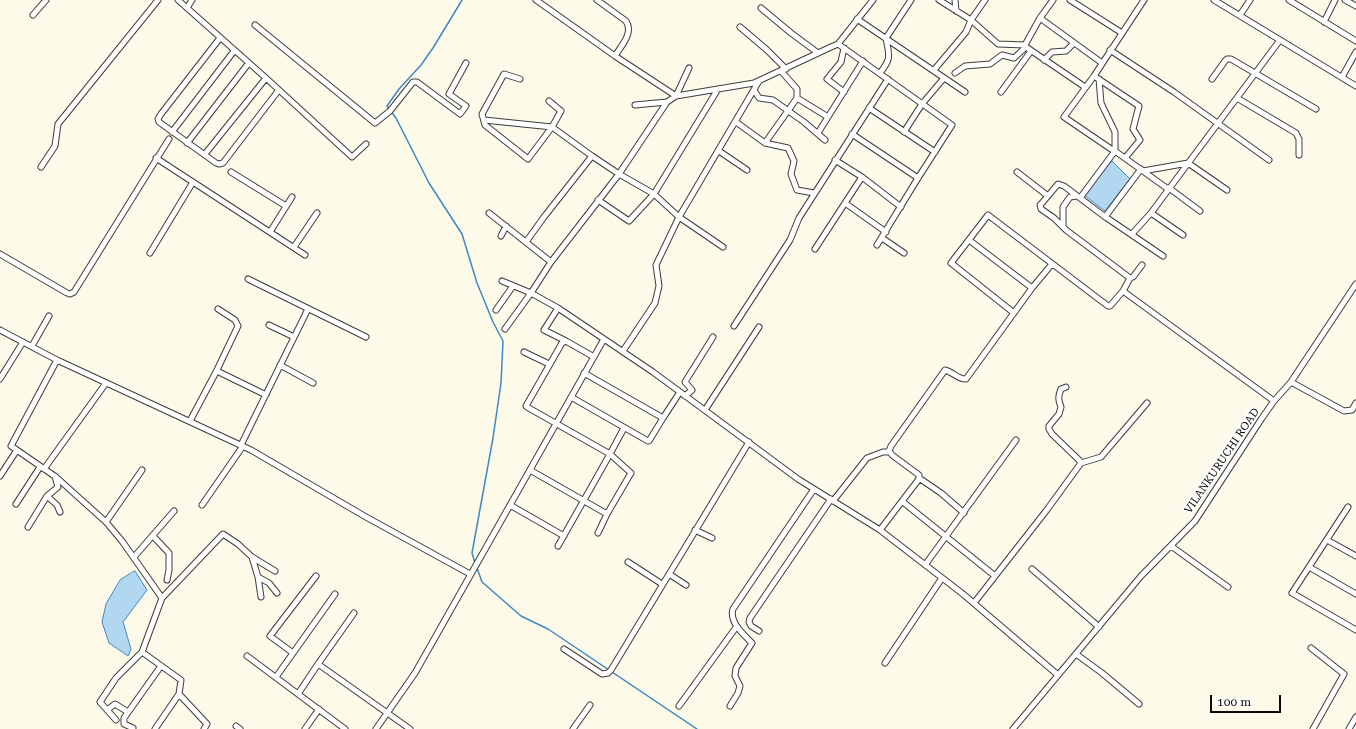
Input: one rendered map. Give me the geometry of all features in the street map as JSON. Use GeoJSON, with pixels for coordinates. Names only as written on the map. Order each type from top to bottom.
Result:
{"type":"FeatureCollection","features":[{"type":"Feature","properties":{"kind":"street"},"geometry":{"type":"LineString","coordinates":[[33,15],[46,0]]}},
{"type":"Feature","properties":{"kind":"street"},"geometry":{"type":"LineString","coordinates":[[41,167],[55,146],[58,124],[158,0]]}},
{"type":"Feature","properties":{"kind":"street"},"geometry":{"type":"LineString","coordinates":[[178,0],[352,157],[366,144]]}},
{"type":"Feature","properties":{"kind":"street"},"geometry":{"type":"LineString","coordinates":[[187,8],[192,0]]}},
{"type":"Feature","properties":{"kind":"street"},"geometry":{"type":"LineString","coordinates":[[536,0],[615,56],[676,96]]}},
{"type":"Feature","properties":{"kind":"street"},"geometry":{"type":"LineString","coordinates":[[597,0],[617,14],[629,25],[629,33],[615,56]]}},
{"type":"Feature","properties":{"kind":"street"},"geometry":{"type":"LineString","coordinates":[[505,329],[551,262],[619,174],[667,102],[676,96],[754,84],[838,44],[873,0]]}},
{"type":"Feature","properties":{"kind":"street"},"geometry":{"type":"LineString","coordinates":[[880,73],[889,57],[886,38],[911,0]]}},
{"type":"Feature","properties":{"kind":"street"},"geometry":{"type":"LineString","coordinates":[[939,0],[971,20],[998,44],[1025,46],[1085,87]]}},
{"type":"Feature","properties":{"kind":"street"},"geometry":{"type":"LineString","coordinates":[[955,0],[956,11]]}},
{"type":"Feature","properties":{"kind":"street"},"geometry":{"type":"LineString","coordinates":[[934,70],[966,32],[971,20],[985,0]]}},
{"type":"Feature","properties":{"kind":"street"},"geometry":{"type":"LineString","coordinates":[[1002,55],[1014,58],[1025,46],[1040,18],[1053,0]]}},
{"type":"Feature","properties":{"kind":"street"},"geometry":{"type":"LineString","coordinates":[[1070,0],[1122,33]]}},
{"type":"Feature","properties":{"kind":"street"},"geometry":{"type":"LineString","coordinates":[[1144,0],[1094,76],[1064,117],[1200,211]]}},
{"type":"Feature","properties":{"kind":"street"},"geometry":{"type":"LineString","coordinates":[[1214,0],[1356,86]]}},
{"type":"Feature","properties":{"kind":"street"},"geometry":{"type":"LineString","coordinates":[[1240,16],[1250,0]]}},
{"type":"Feature","properties":{"kind":"street"},"geometry":{"type":"LineString","coordinates":[[1289,0],[1356,41]]}},
{"type":"Feature","properties":{"kind":"street"},"geometry":{"type":"LineString","coordinates":[[1324,22],[1335,0]]}},
{"type":"Feature","properties":{"kind":"street"},"geometry":{"type":"LineString","coordinates":[[1345,0],[1356,6]]}},
{"type":"Feature","properties":{"kind":"street"},"geometry":{"type":"LineString","coordinates":[[761,8],[818,53]]}},
{"type":"Feature","properties":{"kind":"street"},"geometry":{"type":"LineString","coordinates":[[1040,18],[1102,63]]}},
{"type":"Feature","properties":{"kind":"street"},"geometry":{"type":"LineString","coordinates":[[857,20],[965,92]]}},
{"type":"Feature","properties":{"kind":"street"},"geometry":{"type":"LineString","coordinates":[[255,25],[376,123],[391,110],[413,82],[417,82],[460,114],[466,106],[449,94],[466,63]]}},
{"type":"Feature","properties":{"kind":"street"},"geometry":{"type":"LineString","coordinates":[[740,27],[767,50],[784,70],[797,89],[797,98],[765,143]]}},
{"type":"Feature","properties":{"kind":"street"},"geometry":{"type":"LineString","coordinates":[[220,38],[158,118],[159,122],[219,164],[223,162],[278,91]]}},
{"type":"Feature","properties":{"kind":"street"},"geometry":{"type":"LineString","coordinates":[[1132,234],[1150,213],[1280,40]]}},
{"type":"Feature","properties":{"kind":"street"},"geometry":{"type":"LineString","coordinates":[[1044,60],[1052,52],[1066,51],[1074,43]]}},
{"type":"Feature","properties":{"kind":"street"},"geometry":{"type":"LineString","coordinates":[[838,44],[952,125],[877,246]]}},
{"type":"Feature","properties":{"kind":"street"},"geometry":{"type":"LineString","coordinates":[[955,73],[966,66],[990,64],[1002,55],[1005,44]]}},
{"type":"Feature","properties":{"kind":"street"},"geometry":{"type":"LineString","coordinates":[[844,48],[841,62],[827,79],[844,92]]}},
{"type":"Feature","properties":{"kind":"street"},"geometry":{"type":"LineString","coordinates":[[1110,50],[1174,92],[1269,160]]}},
{"type":"Feature","properties":{"kind":"street"},"geometry":{"type":"LineString","coordinates":[[172,132],[234,51]]}},
{"type":"Feature","properties":{"kind":"street"},"geometry":{"type":"LineString","coordinates":[[1001,92],[1031,51]]}},
{"type":"Feature","properties":{"kind":"street"},"geometry":{"type":"LineString","coordinates":[[1342,77],[1356,52]]}},
{"type":"Feature","properties":{"kind":"street"},"geometry":{"type":"LineString","coordinates":[[1212,79],[1225,61],[1229,58],[1316,109]]}},
{"type":"Feature","properties":{"kind":"street"},"geometry":{"type":"LineString","coordinates":[[818,133],[863,61]]}},
{"type":"Feature","properties":{"kind":"street"},"geometry":{"type":"LineString","coordinates":[[187,143],[248,64]]}},
{"type":"Feature","properties":{"kind":"street"},"geometry":{"type":"LineString","coordinates":[[676,96],[689,68]]}},
{"type":"Feature","properties":{"kind":"street"},"geometry":{"type":"LineString","coordinates":[[520,79],[504,74],[482,114],[485,125],[528,159],[552,127],[561,111],[550,101]]}},
{"type":"Feature","properties":{"kind":"street"},"geometry":{"type":"LineString","coordinates":[[1094,76],[1139,106],[1133,129],[1140,140],[1125,158]]}},
{"type":"Feature","properties":{"kind":"street"},"geometry":{"type":"LineString","coordinates":[[205,154],[266,78]]}},
{"type":"Feature","properties":{"kind":"street"},"geometry":{"type":"LineString","coordinates":[[904,132],[922,104],[944,78]]}},
{"type":"Feature","properties":{"kind":"street"},"geometry":{"type":"LineString","coordinates":[[734,326],[790,240],[799,218],[835,160],[888,79]]}},
{"type":"Feature","properties":{"kind":"street"},"geometry":{"type":"LineString","coordinates":[[1078,197],[1114,151],[1115,132],[1101,103],[1099,79]]}},
{"type":"Feature","properties":{"kind":"street"},"geometry":{"type":"LineString","coordinates":[[623,352],[655,303],[659,286],[656,265],[679,217],[759,81]]}},
{"type":"Feature","properties":{"kind":"street"},"geometry":{"type":"LineString","coordinates":[[598,200],[628,221],[654,194],[718,89]]}},
{"type":"Feature","properties":{"kind":"street"},"geometry":{"type":"LineString","coordinates":[[754,90],[759,98],[773,100],[818,133],[825,140]]}},
{"type":"Feature","properties":{"kind":"street"},"geometry":{"type":"LineString","coordinates":[[797,98],[828,117]]}},
{"type":"Feature","properties":{"kind":"street"},"geometry":{"type":"LineString","coordinates":[[1237,98],[1296,133],[1299,139],[1299,154]]}},
{"type":"Feature","properties":{"kind":"street"},"geometry":{"type":"LineString","coordinates":[[635,105],[667,102]]}},
{"type":"Feature","properties":{"kind":"street"},"geometry":{"type":"LineString","coordinates":[[869,108],[935,152]]}},
{"type":"Feature","properties":{"kind":"street"},"geometry":{"type":"LineString","coordinates":[[484,120],[552,127],[619,174],[654,194],[679,217],[723,247]]}},
{"type":"Feature","properties":{"kind":"street"},"geometry":{"type":"LineString","coordinates":[[736,122],[765,143],[788,148],[794,161],[791,174],[796,190],[814,194]]}},
{"type":"Feature","properties":{"kind":"street"},"geometry":{"type":"LineString","coordinates":[[852,134],[918,178]]}},
{"type":"Feature","properties":{"kind":"street"},"geometry":{"type":"LineString","coordinates":[[0,254],[70,294],[74,292],[169,139]]}},
{"type":"Feature","properties":{"kind":"street"},"geometry":{"type":"LineString","coordinates":[[719,151],[747,170]]}},
{"type":"Feature","properties":{"kind":"street"},"geometry":{"type":"LineString","coordinates":[[526,242],[544,216],[592,156]]}},
{"type":"Feature","properties":{"kind":"street"},"geometry":{"type":"LineString","coordinates":[[156,158],[305,255]]}},
{"type":"Feature","properties":{"kind":"street"},"geometry":{"type":"LineString","coordinates":[[835,160],[902,207]]}},
{"type":"Feature","properties":{"kind":"street"},"geometry":{"type":"LineString","coordinates":[[1105,217],[1142,170],[1188,162],[1227,190]]}},
{"type":"Feature","properties":{"kind":"street"},"geometry":{"type":"LineString","coordinates":[[231,172],[286,206]]}},
{"type":"Feature","properties":{"kind":"street"},"geometry":{"type":"LineString","coordinates":[[1017,172],[1048,196]]}},
{"type":"Feature","properties":{"kind":"street"},"geometry":{"type":"LineString","coordinates":[[815,249],[862,178]]}},
{"type":"Feature","properties":{"kind":"street"},"geometry":{"type":"LineString","coordinates":[[150,253],[194,182]]}},
{"type":"Feature","properties":{"kind":"street"},"geometry":{"type":"LineString","coordinates":[[1130,278],[1041,209],[1040,205],[1058,184],[1061,184],[1105,217],[1163,256]]}},
{"type":"Feature","properties":{"kind":"street"},"geometry":{"type":"LineString","coordinates":[[270,232],[292,197]]}},
{"type":"Feature","properties":{"kind":"street"},"geometry":{"type":"LineString","coordinates":[[1064,228],[1064,208],[1070,197],[1078,197]]}},
{"type":"Feature","properties":{"kind":"street"},"geometry":{"type":"LineString","coordinates":[[845,203],[886,232]]}},
{"type":"Feature","properties":{"kind":"street"},"geometry":{"type":"LineString","coordinates":[[294,247],[317,213]]}},
{"type":"Feature","properties":{"kind":"street"},"geometry":{"type":"LineString","coordinates":[[489,213],[551,262]]}},
{"type":"Feature","properties":{"kind":"street"},"geometry":{"type":"LineString","coordinates":[[1150,213],[1183,235]]}},
{"type":"Feature","properties":{"kind":"street"},"geometry":{"type":"LineString","coordinates":[[1014,313],[950,263],[988,215],[1108,306],[1110,306],[1123,291],[1130,278],[1134,277],[1142,265]]}},
{"type":"Feature","properties":{"kind":"street"},"geometry":{"type":"LineString","coordinates":[[501,236],[506,226]]}},
{"type":"Feature","properties":{"kind":"street"},"geometry":{"type":"LineString","coordinates":[[882,238],[904,253]]}},
{"type":"Feature","properties":{"kind":"street"},"geometry":{"type":"LineString","coordinates":[[969,240],[1032,288]]}},
{"type":"Feature","properties":{"kind":"street"},"geometry":{"type":"LineString","coordinates":[[831,499],[834,501],[867,458],[883,452],[889,452],[888,451],[891,446],[945,370],[962,380],[966,379],[1032,288],[1052,264]]}},
{"type":"Feature","properties":{"kind":"street"},"geometry":{"type":"LineString","coordinates":[[248,279],[366,337]]}},
{"type":"Feature","properties":{"kind":"street"},"geometry":{"type":"LineString","coordinates":[[502,282],[531,293],[558,308],[680,392],[798,479],[880,530],[974,603],[1058,675]]}},
{"type":"Feature","properties":{"kind":"street","name":"VILANKURUCHI ROAD"},"geometry":{"type":"LineString","coordinates":[[1014,729],[1141,576],[1195,521],[1274,401],[1291,382],[1356,284]]}},
{"type":"Feature","properties":{"kind":"street"},"geometry":{"type":"LineString","coordinates":[[496,310],[512,286]]}},
{"type":"Feature","properties":{"kind":"street"},"geometry":{"type":"LineString","coordinates":[[1123,291],[1274,401]]}},
{"type":"Feature","properties":{"kind":"street"},"geometry":{"type":"LineString","coordinates":[[558,308],[544,330],[594,357]]}},
{"type":"Feature","properties":{"kind":"street"},"geometry":{"type":"LineString","coordinates":[[190,421],[238,326],[235,320],[218,309]]}},
{"type":"Feature","properties":{"kind":"street"},"geometry":{"type":"LineString","coordinates":[[202,505],[242,446],[308,309]]}},
{"type":"Feature","properties":{"kind":"street"},"geometry":{"type":"LineString","coordinates":[[32,346],[49,316]]}},
{"type":"Feature","properties":{"kind":"street"},"geometry":{"type":"LineString","coordinates":[[269,325],[294,337]]}},
{"type":"Feature","properties":{"kind":"street"},"geometry":{"type":"LineString","coordinates":[[705,410],[759,327]]}},
{"type":"Feature","properties":{"kind":"street"},"geometry":{"type":"LineString","coordinates":[[0,330],[57,360],[242,446],[366,517],[470,574]]}},
{"type":"Feature","properties":{"kind":"street"},"geometry":{"type":"LineString","coordinates":[[685,396],[692,390],[686,382],[713,337]]}},
{"type":"Feature","properties":{"kind":"street"},"geometry":{"type":"LineString","coordinates":[[376,729],[415,673],[604,339]]}},
{"type":"Feature","properties":{"kind":"street"},"geometry":{"type":"LineString","coordinates":[[566,341],[561,344],[526,406],[610,454],[631,473],[607,514],[598,533]]}},
{"type":"Feature","properties":{"kind":"street"},"geometry":{"type":"LineString","coordinates":[[0,379],[23,342]]}},
{"type":"Feature","properties":{"kind":"street"},"geometry":{"type":"LineString","coordinates":[[524,352],[549,364]]}},
{"type":"Feature","properties":{"kind":"street"},"geometry":{"type":"LineString","coordinates":[[57,360],[11,446],[55,476],[106,522],[134,557],[162,598]]}},
{"type":"Feature","properties":{"kind":"street"},"geometry":{"type":"LineString","coordinates":[[280,366],[313,383]]}},
{"type":"Feature","properties":{"kind":"street"},"geometry":{"type":"LineString","coordinates":[[216,372],[219,372],[266,395]]}},
{"type":"Feature","properties":{"kind":"street"},"geometry":{"type":"LineString","coordinates":[[584,373],[663,418]]}},
{"type":"Feature","properties":{"kind":"street"},"geometry":{"type":"LineString","coordinates":[[1291,382],[1344,411],[1352,410],[1356,403]]}},
{"type":"Feature","properties":{"kind":"street"},"geometry":{"type":"LineString","coordinates":[[16,504],[106,383]]}},
{"type":"Feature","properties":{"kind":"street"},"geometry":{"type":"LineString","coordinates":[[1066,387],[1061,389],[1058,400],[1061,407],[1059,414],[1049,426],[1049,429],[1052,434],[1081,463]]}},
{"type":"Feature","properties":{"kind":"street"},"geometry":{"type":"LineString","coordinates":[[571,397],[649,441],[680,392]]}},
{"type":"Feature","properties":{"kind":"street"},"geometry":{"type":"LineString","coordinates":[[974,603],[1046,511],[1081,463],[1101,457],[1147,403]]}},
{"type":"Feature","properties":{"kind":"street"},"geometry":{"type":"LineString","coordinates":[[558,546],[584,502],[624,428]]}},
{"type":"Feature","properties":{"kind":"street"},"geometry":{"type":"LineString","coordinates":[[925,565],[1016,440]]}},
{"type":"Feature","properties":{"kind":"street"},"geometry":{"type":"LineString","coordinates":[[564,649],[602,674],[610,671],[749,442]]}},
{"type":"Feature","properties":{"kind":"street"},"geometry":{"type":"LineString","coordinates":[[0,476],[17,450]]}},
{"type":"Feature","properties":{"kind":"street"},"geometry":{"type":"LineString","coordinates":[[888,451],[919,475],[919,478],[941,493],[964,513]]}},
{"type":"Feature","properties":{"kind":"street"},"geometry":{"type":"LineString","coordinates":[[106,522],[142,470]]}},
{"type":"Feature","properties":{"kind":"street"},"geometry":{"type":"LineString","coordinates":[[530,470],[607,514]]}},
{"type":"Feature","properties":{"kind":"street"},"geometry":{"type":"LineString","coordinates":[[28,527],[47,496],[58,487],[55,476]]}},
{"type":"Feature","properties":{"kind":"street"},"geometry":{"type":"LineString","coordinates":[[880,530],[903,502],[919,478]]}},
{"type":"Feature","properties":{"kind":"street"},"geometry":{"type":"LineString","coordinates":[[730,706],[738,693],[740,686],[735,676],[736,668],[752,643],[734,622],[732,613],[733,609],[814,489]]}},
{"type":"Feature","properties":{"kind":"street"},"geometry":{"type":"LineString","coordinates":[[47,496],[57,505],[60,512]]}},
{"type":"Feature","properties":{"kind":"street"},"geometry":{"type":"LineString","coordinates":[[759,631],[751,626],[749,622],[750,618],[831,499]]}},
{"type":"Feature","properties":{"kind":"street"},"geometry":{"type":"LineString","coordinates":[[903,502],[995,576]]}},
{"type":"Feature","properties":{"kind":"street"},"geometry":{"type":"LineString","coordinates":[[510,505],[564,536]]}},
{"type":"Feature","properties":{"kind":"street"},"geometry":{"type":"LineString","coordinates":[[1348,507],[1292,593],[1356,630]]}},
{"type":"Feature","properties":{"kind":"street"},"geometry":{"type":"LineString","coordinates":[[134,557],[174,511]]}},
{"type":"Feature","properties":{"kind":"street"},"geometry":{"type":"LineString","coordinates":[[695,530],[712,538]]}},
{"type":"Feature","properties":{"kind":"street"},"geometry":{"type":"LineString","coordinates":[[116,720],[100,702],[116,678],[142,652],[162,598],[223,534],[238,544],[252,557],[275,571]]}},
{"type":"Feature","properties":{"kind":"street"},"geometry":{"type":"LineString","coordinates":[[153,536],[169,553],[170,570],[167,580]]}},
{"type":"Feature","properties":{"kind":"street"},"geometry":{"type":"LineString","coordinates":[[1327,540],[1356,556]]}},
{"type":"Feature","properties":{"kind":"street"},"geometry":{"type":"LineString","coordinates":[[1171,546],[1228,587]]}},
{"type":"Feature","properties":{"kind":"street"},"geometry":{"type":"LineString","coordinates":[[252,557],[258,577],[260,597]]}},
{"type":"Feature","properties":{"kind":"street"},"geometry":{"type":"LineString","coordinates":[[628,562],[662,584]]}},
{"type":"Feature","properties":{"kind":"street"},"geometry":{"type":"LineString","coordinates":[[1309,567],[1356,594]]}},
{"type":"Feature","properties":{"kind":"street"},"geometry":{"type":"LineString","coordinates":[[1032,569],[1099,627]]}},
{"type":"Feature","properties":{"kind":"street"},"geometry":{"type":"LineString","coordinates":[[668,574],[686,585]]}},
{"type":"Feature","properties":{"kind":"street"},"geometry":{"type":"LineString","coordinates":[[293,653],[270,636],[316,576]]}},
{"type":"Feature","properties":{"kind":"street"},"geometry":{"type":"LineString","coordinates":[[258,577],[269,583],[277,593]]}},
{"type":"Feature","properties":{"kind":"street"},"geometry":{"type":"LineString","coordinates":[[885,663],[942,578]]}},
{"type":"Feature","properties":{"kind":"street"},"geometry":{"type":"LineString","coordinates":[[276,677],[335,594]]}},
{"type":"Feature","properties":{"kind":"street"},"geometry":{"type":"LineString","coordinates":[[298,694],[354,613]]}},
{"type":"Feature","properties":{"kind":"street"},"geometry":{"type":"LineString","coordinates":[[679,706],[737,626]]}},
{"type":"Feature","properties":{"kind":"street"},"geometry":{"type":"LineString","coordinates":[[1311,648],[1344,674],[1313,729]]}},
{"type":"Feature","properties":{"kind":"street"},"geometry":{"type":"LineString","coordinates":[[142,652],[181,680],[179,694],[155,729]]}},
{"type":"Feature","properties":{"kind":"street"},"geometry":{"type":"LineString","coordinates":[[1076,654],[1102,673],[1139,704]]}},
{"type":"Feature","properties":{"kind":"street"},"geometry":{"type":"LineString","coordinates":[[247,656],[345,729]]}},
{"type":"Feature","properties":{"kind":"street"},"geometry":{"type":"LineString","coordinates":[[318,664],[410,729]]}},
{"type":"Feature","properties":{"kind":"street"},"geometry":{"type":"LineString","coordinates":[[133,728],[124,724],[124,718],[161,666]]}},
{"type":"Feature","properties":{"kind":"street"},"geometry":{"type":"LineString","coordinates":[[179,694],[207,724],[204,729]]}},
{"type":"Feature","properties":{"kind":"street"},"geometry":{"type":"LineString","coordinates":[[107,710],[115,704],[128,712]]}},
{"type":"Feature","properties":{"kind":"street"},"geometry":{"type":"LineString","coordinates":[[573,729],[590,705]]}},
{"type":"Feature","properties":{"kind":"street"},"geometry":{"type":"LineString","coordinates":[[305,729],[319,709]]}},
{"type":"Feature","properties":{"kind":"street"},"geometry":{"type":"LineString","coordinates":[[1349,729],[1355,719]]}},
{"type":"Feature","properties":{"kind":"water"},"geometry":{"type":"Polygon","coordinates":[[[1112,161],[1130,179],[1105,211],[1085,196],[1112,161]]]}},
{"type":"Feature","properties":{"kind":"water"},"geometry":{"type":"Polygon","coordinates":[[[135,571],[147,590],[123,622],[131,649],[128,656],[109,643],[102,622],[106,604],[120,580],[135,571]]]}},
{"type":"Feature","properties":{"kind":"waterway"},"geometry":{"type":"LineString","coordinates":[[462,0],[421,65],[399,89],[387,106],[396,118],[429,183],[462,234],[477,283],[493,322],[503,341],[501,383],[493,438],[472,553],[475,563]]}},
{"type":"Feature","properties":{"kind":"waterway"},"geometry":{"type":"LineString","coordinates":[[477,568],[482,582],[521,616],[548,629],[697,729]]}}]}
